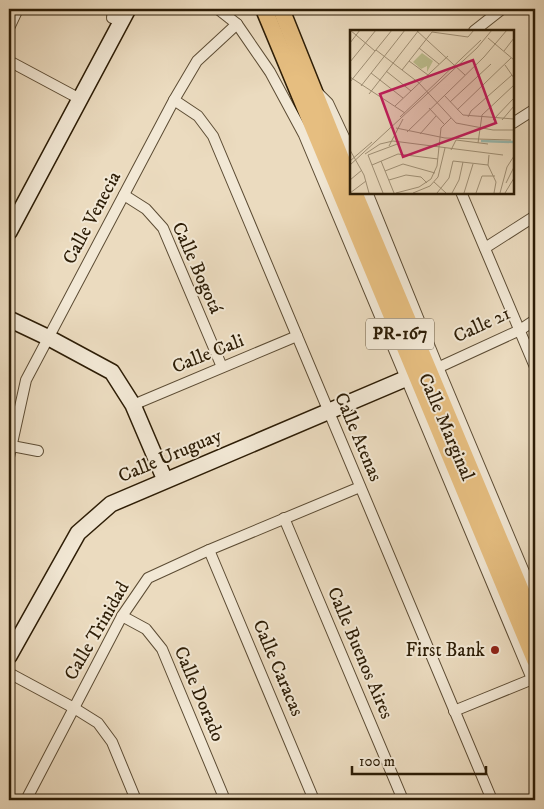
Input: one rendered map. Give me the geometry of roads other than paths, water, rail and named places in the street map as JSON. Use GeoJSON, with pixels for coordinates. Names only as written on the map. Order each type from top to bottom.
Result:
{"type":"FeatureCollection","features":[{"type":"Feature","properties":{"kind":"main road","name":"PR-167"},"geometry":{"type":"LineString","coordinates":[[264,9],[535,624]]}},
{"type":"Feature","properties":{"kind":"main road"},"geometry":{"type":"LineString","coordinates":[[281,9],[311,86],[342,133],[350,175]]}},
{"type":"Feature","properties":{"kind":"main road","name":"PR-167"},"geometry":{"type":"LineString","coordinates":[[355,194],[535,660]]}},
{"type":"Feature","properties":{"kind":"street"},"geometry":{"type":"LineString","coordinates":[[9,28],[18,9]]}},
{"type":"Feature","properties":{"kind":"street"},"geometry":{"type":"LineString","coordinates":[[9,213],[128,9]]}},
{"type":"Feature","properties":{"kind":"street","name":"Calle Marginal"},"geometry":{"type":"LineString","coordinates":[[218,9],[237,24],[270,72],[304,135],[535,598]]}},
{"type":"Feature","properties":{"kind":"street"},"geometry":{"type":"LineString","coordinates":[[475,30],[502,9]]}},
{"type":"Feature","properties":{"kind":"street"},"geometry":{"type":"LineString","coordinates":[[9,232],[114,12]]}},
{"type":"Feature","properties":{"kind":"street","name":"Calle Venecia"},"geometry":{"type":"LineString","coordinates":[[9,457],[26,380],[48,338],[174,100],[197,61],[237,24]]}},
{"type":"Feature","properties":{"kind":"street"},"geometry":{"type":"LineString","coordinates":[[9,61],[75,97]]}},
{"type":"Feature","properties":{"kind":"street","name":"Calle Atenas"},"geometry":{"type":"LineString","coordinates":[[174,100],[198,116],[213,136],[492,800]]}},
{"type":"Feature","properties":{"kind":"street"},"geometry":{"type":"LineString","coordinates":[[514,122],[535,109]]}},
{"type":"Feature","properties":{"kind":"street"},"geometry":{"type":"LineString","coordinates":[[342,133],[350,150]]}},
{"type":"Feature","properties":{"kind":"street","name":"Calle Marginal"},"geometry":{"type":"LineString","coordinates":[[368,194],[423,373],[534,681]]}},
{"type":"Feature","properties":{"kind":"street"},"geometry":{"type":"LineString","coordinates":[[462,194],[535,367]]}},
{"type":"Feature","properties":{"kind":"street","name":"Calle Bogotá"},"geometry":{"type":"LineString","coordinates":[[124,195],[146,209],[163,228],[222,367]]}},
{"type":"Feature","properties":{"kind":"street"},"geometry":{"type":"LineString","coordinates":[[485,248],[535,216]]}},
{"type":"Feature","properties":{"kind":"street"},"geometry":{"type":"LineString","coordinates":[[9,320],[48,338],[112,372],[132,405],[165,480]]}},
{"type":"Feature","properties":{"kind":"street","name":"Calle 21"},"geometry":{"type":"LineString","coordinates":[[423,373],[520,330],[535,320]]}},
{"type":"Feature","properties":{"kind":"street","name":"Calle Cali"},"geometry":{"type":"LineString","coordinates":[[132,405],[297,336]]}},
{"type":"Feature","properties":{"kind":"street","name":"Calle Uruguay"},"geometry":{"type":"LineString","coordinates":[[9,656],[78,533],[111,504],[423,373]]}},
{"type":"Feature","properties":{"kind":"street"},"geometry":{"type":"LineString","coordinates":[[12,446],[38,451]]}},
{"type":"Feature","properties":{"kind":"street","name":"Calle Trinidad"},"geometry":{"type":"LineString","coordinates":[[29,799],[122,616],[148,578],[209,550],[360,487]]}},
{"type":"Feature","properties":{"kind":"street","name":"Calle Buenos Aires"},"geometry":{"type":"LineString","coordinates":[[284,518],[403,800]]}},
{"type":"Feature","properties":{"kind":"street","name":"Calle Caracas"},"geometry":{"type":"LineString","coordinates":[[209,550],[314,800]]}},
{"type":"Feature","properties":{"kind":"street","name":"Calle Dorado"},"geometry":{"type":"LineString","coordinates":[[122,616],[146,629],[162,649],[225,800]]}},
{"type":"Feature","properties":{"kind":"street"},"geometry":{"type":"LineString","coordinates":[[9,673],[98,723],[112,742],[136,800]]}},
{"type":"Feature","properties":{"kind":"street"},"geometry":{"type":"LineString","coordinates":[[454,711],[534,681]]}},
{"type":"Feature","properties":{"kind":"place","name":"First Bank"},"geometry":{"type":"Point","coordinates":[495,650]}}]}
